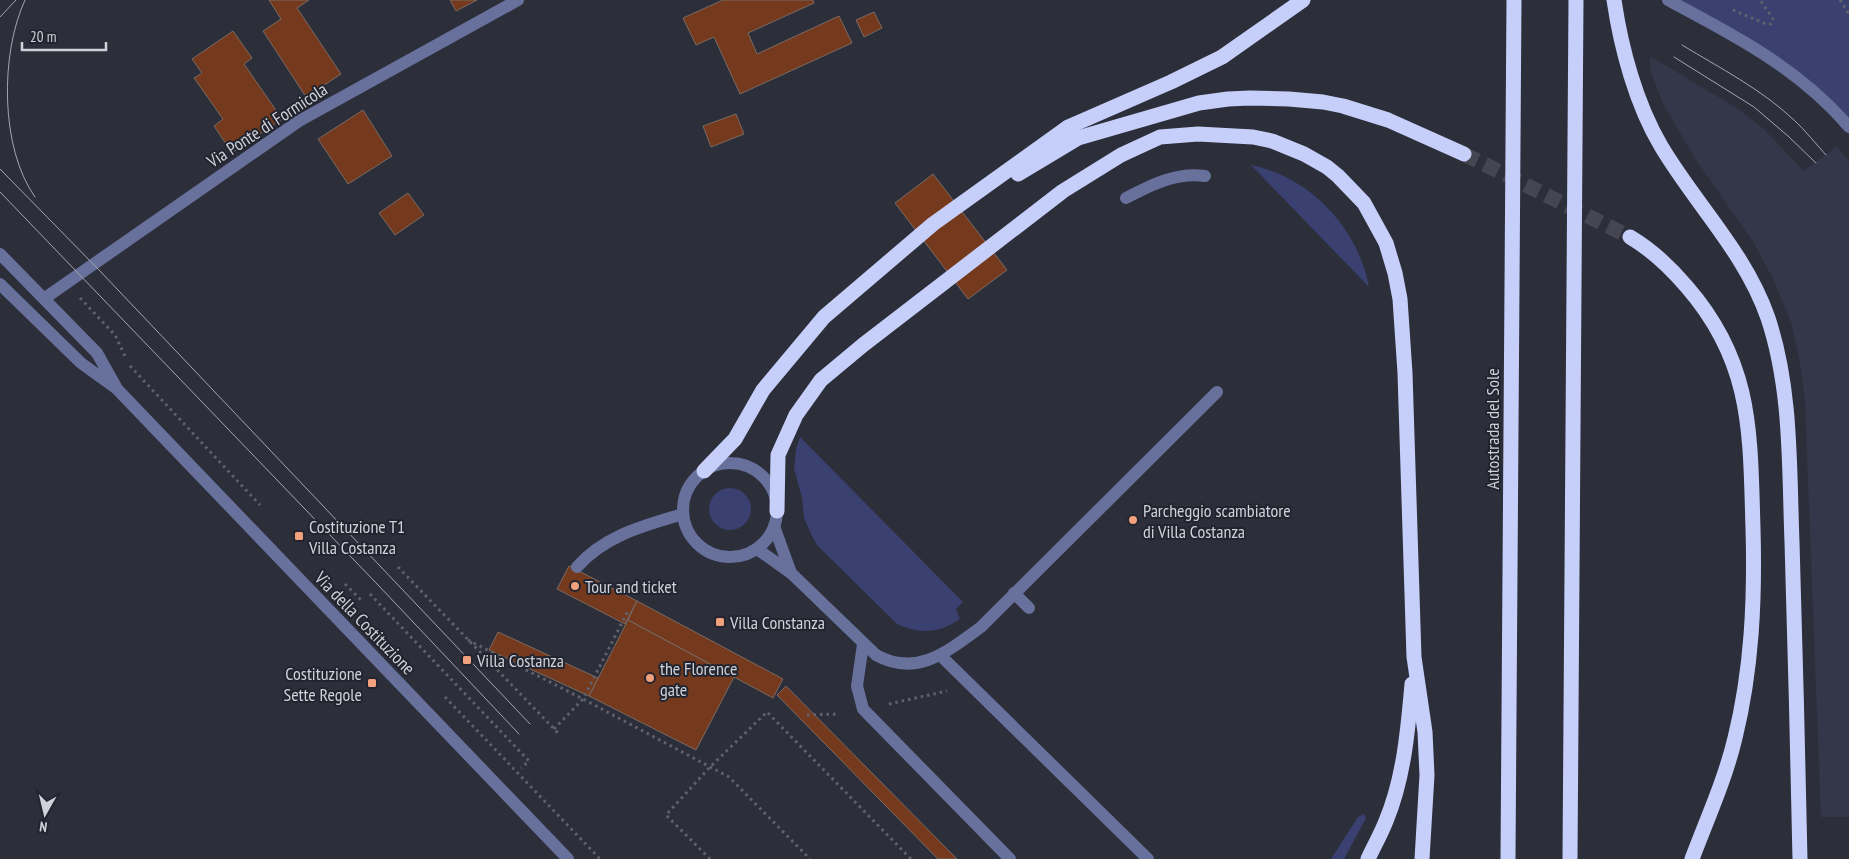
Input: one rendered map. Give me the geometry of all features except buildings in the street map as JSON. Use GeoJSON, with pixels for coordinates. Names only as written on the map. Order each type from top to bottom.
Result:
{"type":"FeatureCollection","features":[{"type":"Feature","properties":{"kind":"highway"},"geometry":{"type":"LineString","coordinates":[[704,471],[735,438],[763,390],[824,317],[933,224],[1068,127],[1171,82],[1222,56],[1303,0]]}},
{"type":"Feature","properties":{"kind":"highway","name":"Autostrada del Sole"},"geometry":{"type":"LineString","coordinates":[[1508,859],[1514,0]]}},
{"type":"Feature","properties":{"kind":"highway"},"geometry":{"type":"LineString","coordinates":[[1570,859],[1576,0]]}},
{"type":"Feature","properties":{"kind":"highway"},"geometry":{"type":"LineString","coordinates":[[1614,0],[1626,58],[1638,93],[1660,144],[1744,267],[1766,315],[1779,359],[1789,444],[1800,859]]}},
{"type":"Feature","properties":{"kind":"highway"},"geometry":{"type":"LineString","coordinates":[[933,224],[1078,138],[1199,103],[1228,99],[1277,98],[1323,102],[1343,106],[1388,120],[1464,154]]}},
{"type":"Feature","properties":{"kind":"highway"},"geometry":{"type":"LineString","coordinates":[[775,519],[778,455],[796,415],[821,380],[863,345],[1063,191],[1121,155],[1160,138],[1198,134],[1234,135],[1272,142],[1304,154],[1327,167],[1350,187],[1364,203],[1379,228],[1396,273],[1400,299],[1404,357],[1414,657],[1425,732],[1427,775],[1422,859]]}},
{"type":"Feature","properties":{"kind":"highway"},"geometry":{"type":"LineString","coordinates":[[1630,237],[1652,251],[1704,308],[1724,341],[1732,359],[1749,424],[1754,573],[1754,612],[1750,656],[1735,738],[1718,793],[1692,859]]}},
{"type":"Feature","properties":{"kind":"highway"},"geometry":{"type":"LineString","coordinates":[[1368,859],[1387,819],[1396,789],[1406,741],[1414,657]]}},
{"type":"Feature","properties":{"kind":"street","name":"Via Ponte di Formicola"},"geometry":{"type":"LineString","coordinates":[[46,298],[299,121],[518,0]]}},
{"type":"Feature","properties":{"kind":"street"},"geometry":{"type":"LineString","coordinates":[[1668,0],[1770,57],[1814,91],[1849,128]]}},
{"type":"Feature","properties":{"kind":"street"},"geometry":{"type":"LineString","coordinates":[[1126,198],[1168,179],[1188,174],[1205,176]]}},
{"type":"Feature","properties":{"kind":"street","name":"Via della Costituzione"},"geometry":{"type":"LineString","coordinates":[[0,254],[46,298],[97,353],[117,389]]}},
{"type":"Feature","properties":{"kind":"street","name":"Via della Costituzione"},"geometry":{"type":"LineString","coordinates":[[0,284],[81,364],[117,389],[568,859]]}},
{"type":"Feature","properties":{"kind":"street"},"geometry":{"type":"LineString","coordinates":[[757,549],[792,574],[863,644],[882,659],[900,664],[930,661],[981,627],[1014,592],[1217,392]]}},
{"type":"Feature","properties":{"kind":"street"},"geometry":{"type":"LineString","coordinates":[[775,519],[763,544],[757,549],[737,556],[724,556],[701,546],[692,537],[686,526],[683,514],[684,501],[694,479],[716,465],[728,463],[743,464],[757,471],[768,481],[774,494],[775,519],[792,574]]}},
{"type":"Feature","properties":{"kind":"street"},"geometry":{"type":"LineString","coordinates":[[577,567],[596,548],[616,537],[683,514]]}},
{"type":"Feature","properties":{"kind":"street"},"geometry":{"type":"LineString","coordinates":[[1014,592],[1028,608]]}},
{"type":"Feature","properties":{"kind":"street"},"geometry":{"type":"LineString","coordinates":[[863,644],[857,686],[863,709],[1010,859]]}},
{"type":"Feature","properties":{"kind":"street"},"geometry":{"type":"LineString","coordinates":[[940,655],[1148,859]]}},
{"type":"Feature","properties":{"kind":"path"},"geometry":{"type":"LineString","coordinates":[[1726,8],[1766,24],[1772,24],[1773,19],[1760,0]]}},
{"type":"Feature","properties":{"kind":"path"},"geometry":{"type":"LineString","coordinates":[[1840,0],[1849,14]]}},
{"type":"Feature","properties":{"kind":"path"},"geometry":{"type":"LineString","coordinates":[[74,291],[115,335],[130,367],[265,510]]}},
{"type":"Feature","properties":{"kind":"path"},"geometry":{"type":"LineString","coordinates":[[398,567],[558,733]]}},
{"type":"Feature","properties":{"kind":"path"},"geometry":{"type":"LineString","coordinates":[[345,584],[362,601]]}},
{"type":"Feature","properties":{"kind":"path"},"geometry":{"type":"LineString","coordinates":[[370,594],[529,761],[521,768]]}},
{"type":"Feature","properties":{"kind":"path"},"geometry":{"type":"LineString","coordinates":[[554,729],[583,699],[629,610]]}},
{"type":"Feature","properties":{"kind":"path"},"geometry":{"type":"LineString","coordinates":[[468,640],[729,777],[810,859]]}},
{"type":"Feature","properties":{"kind":"path"},"geometry":{"type":"LineString","coordinates":[[888,704],[948,691]]}},
{"type":"Feature","properties":{"kind":"path"},"geometry":{"type":"LineString","coordinates":[[442,694],[600,859]]}},
{"type":"Feature","properties":{"kind":"path"},"geometry":{"type":"LineString","coordinates":[[710,859],[666,815],[710,766],[767,712],[911,859]]}},
{"type":"Feature","properties":{"kind":"path"},"geometry":{"type":"LineString","coordinates":[[807,715],[839,714]]}},
{"type":"Feature","properties":{"kind":"shaded area"},"geometry":{"type":"Polygon","coordinates":[[[1667,0],[1849,0],[1849,127],[1814,91],[1667,0]]]}},
{"type":"Feature","properties":{"kind":"shaded area"},"geometry":{"type":"Polygon","coordinates":[[[1650,56],[1738,109],[1764,129],[1804,171],[1837,146],[1849,161],[1849,817],[1821,817],[1805,402],[1800,363],[1791,322],[1773,279],[1754,243],[1696,160],[1663,104],[1650,69],[1650,56]]]}},
{"type":"Feature","properties":{"kind":"shaded area"},"geometry":{"type":"Polygon","coordinates":[[[1251,165],[1273,171],[1293,181],[1328,208],[1354,245],[1363,265],[1369,287],[1251,165]]]}},
{"type":"Feature","properties":{"kind":"shaded area"},"geometry":{"type":"Polygon","coordinates":[[[800,437],[963,602],[956,609],[960,619],[945,627],[930,631],[914,630],[897,624],[817,545],[804,518],[802,498],[794,468],[796,449],[800,437]]]}},
{"type":"Feature","properties":{"kind":"shaded area"},"geometry":{"type":"Polygon","coordinates":[[[730,488],[745,494],[751,509],[745,524],[730,530],[715,524],[709,509],[715,494],[730,488]]]}},
{"type":"Feature","properties":{"kind":"shaded area"},"geometry":{"type":"Polygon","coordinates":[[[1364,814],[1366,818],[1344,859],[1331,859],[1358,817],[1364,814]]]}},
{"type":"Feature","properties":{"kind":"tunnel"},"geometry":{"type":"LineString","coordinates":[[1464,154],[1630,237]]}},
{"type":"Feature","properties":{"kind":"tram line"},"geometry":{"type":"LineString","coordinates":[[0,17],[16,0]]}},
{"type":"Feature","properties":{"kind":"tram line"},"geometry":{"type":"LineString","coordinates":[[25,0],[11,47],[8,73],[8,100],[10,127],[15,153],[23,177],[35,197]]}},
{"type":"Feature","properties":{"kind":"tram line"},"geometry":{"type":"LineString","coordinates":[[1682,45],[1768,98],[1798,124],[1826,155]]}},
{"type":"Feature","properties":{"kind":"tram line"},"geometry":{"type":"LineString","coordinates":[[1674,57],[1754,107],[1816,163]]}},
{"type":"Feature","properties":{"kind":"tram line"},"geometry":{"type":"LineString","coordinates":[[0,169],[100,271],[530,724]]}},
{"type":"Feature","properties":{"kind":"tram line"},"geometry":{"type":"LineString","coordinates":[[0,192],[519,734]]}},
{"type":"Feature","properties":{"kind":"place","name":"Parcheggio scambiatore di Villa Costanza"},"geometry":{"type":"Point","coordinates":[1133,520]}},
{"type":"Feature","properties":{"kind":"place","name":"Costituzione T1 Villa Costanza"},"geometry":{"type":"Point","coordinates":[299,536]}},
{"type":"Feature","properties":{"kind":"place","name":"Tour and ticket"},"geometry":{"type":"Point","coordinates":[575,586]}},
{"type":"Feature","properties":{"kind":"place","name":"Villa Constanza"},"geometry":{"type":"Point","coordinates":[720,622]}},
{"type":"Feature","properties":{"kind":"place","name":"Villa Costanza"},"geometry":{"type":"Point","coordinates":[467,660]}},
{"type":"Feature","properties":{"kind":"place","name":"the Florence gate"},"geometry":{"type":"Point","coordinates":[650,678]}},
{"type":"Feature","properties":{"kind":"place","name":"Costituzione Sette Regole"},"geometry":{"type":"Point","coordinates":[372,683]}}]}
